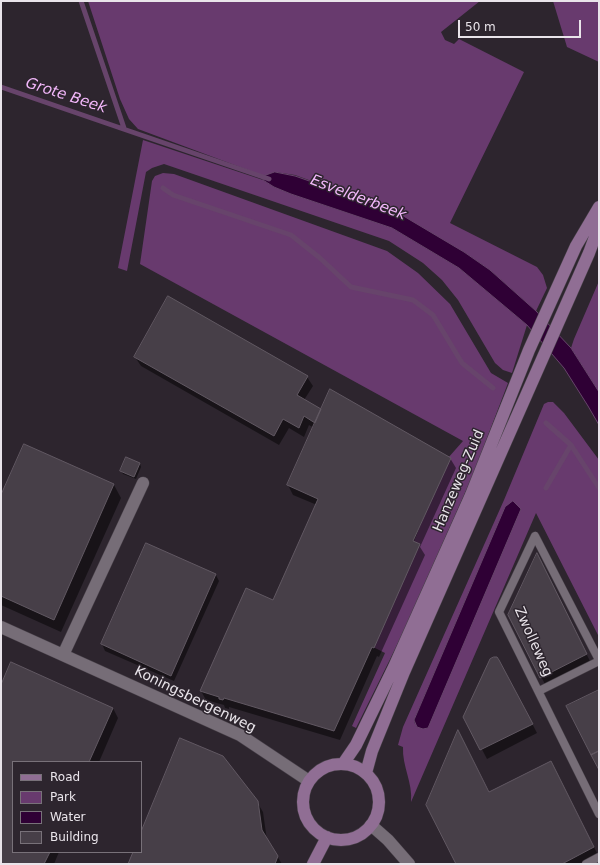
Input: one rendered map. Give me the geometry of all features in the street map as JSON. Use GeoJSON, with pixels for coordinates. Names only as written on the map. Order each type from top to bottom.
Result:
{"type":"FeatureCollection","features":[{"type":"Feature","properties":{"kind":"street","name":"Hanzeweg-Zuid"},"geometry":{"type":"LineString","coordinates":[[343,764],[356,745],[394,667],[471,495],[529,350],[576,246],[599,207]]}},
{"type":"Feature","properties":{"kind":"street","name":"Hanzeweg-Zuid"},"geometry":{"type":"LineString","coordinates":[[366,773],[372,751],[404,672],[589,253],[599,226]]}},
{"type":"Feature","properties":{"kind":"street"},"geometry":{"type":"LineString","coordinates":[[63,655],[144,483]]}},
{"type":"Feature","properties":{"kind":"street","name":"Koningsbergenweg"},"geometry":{"type":"LineString","coordinates":[[1,627],[240,735],[291,770],[310,781]]}},
{"type":"Feature","properties":{"kind":"street"},"geometry":{"type":"LineString","coordinates":[[343,764],[356,767],[366,773],[374,782],[378,794],[379,806],[376,817],[371,825],[361,834],[350,839],[338,840],[327,837],[317,831],[310,823],[305,813],[303,802],[305,791],[310,781],[319,772],[330,766],[343,764]]}},
{"type":"Feature","properties":{"kind":"street"},"geometry":{"type":"LineString","coordinates":[[371,825],[388,840],[409,864]]}},
{"type":"Feature","properties":{"kind":"street"},"geometry":{"type":"LineString","coordinates":[[313,864],[327,837]]}},
{"type":"Feature","properties":{"kind":"lane","name":"Zwolleweg"},"geometry":{"type":"LineString","coordinates":[[539,691],[599,660],[535,536],[500,612],[599,814]]}},
{"type":"Feature","properties":{"kind":"lane"},"geometry":{"type":"LineString","coordinates":[[586,864],[599,857]]}},
{"type":"Feature","properties":{"kind":"green space"},"geometry":{"type":"Polygon","coordinates":[[[88,1],[480,1],[441,32],[445,40],[454,44],[459,39],[524,72],[450,223],[537,267],[543,275],[547,288],[536,311],[490,270],[464,252],[317,183],[295,175],[275,172],[264,176],[138,129],[129,119],[120,99],[88,1]]]}},
{"type":"Feature","properties":{"kind":"green space"},"geometry":{"type":"Polygon","coordinates":[[[553,1],[599,1],[599,62],[567,47],[553,1]]]}},
{"type":"Feature","properties":{"kind":"green space"},"geometry":{"type":"Polygon","coordinates":[[[143,140],[263,180],[274,187],[291,194],[392,228],[459,268],[527,325],[512,373],[503,370],[495,363],[458,300],[442,280],[423,263],[389,241],[164,164],[152,168],[146,172],[127,271],[118,268],[143,140]]]}},
{"type":"Feature","properties":{"kind":"green space"},"geometry":{"type":"Polygon","coordinates":[[[163,173],[174,174],[387,251],[418,273],[450,304],[491,373],[508,383],[473,475],[403,633],[356,728],[352,726],[385,653],[371,646],[448,458],[463,441],[140,264],[152,181],[155,176],[163,173]]]}},
{"type":"Feature","properties":{"kind":"green space"},"geometry":{"type":"Polygon","coordinates":[[[599,281],[599,392],[571,348],[599,281]]]}},
{"type":"Feature","properties":{"kind":"green space"},"geometry":{"type":"Polygon","coordinates":[[[553,402],[564,413],[599,460],[599,637],[536,513],[411,802],[403,747],[398,745],[403,727],[504,500],[544,404],[553,402]],[[505,507],[414,720],[415,724],[505,507]]]}},
{"type":"Feature","properties":{"kind":"water","name":"Esvelderbeek"},"geometry":{"type":"Polygon","coordinates":[[[275,172],[295,176],[395,211],[464,252],[490,270],[536,311],[571,348],[599,392],[599,425],[564,368],[527,325],[459,268],[392,228],[291,194],[274,187],[263,180],[264,176],[275,172]]]}},
{"type":"Feature","properties":{"kind":"water"},"geometry":{"type":"Polygon","coordinates":[[[513,501],[521,509],[428,728],[423,729],[417,727],[414,720],[505,507],[513,501]]]}},
{"type":"Feature","properties":{"kind":"building"},"geometry":{"type":"Polygon","coordinates":[[[168,296],[308,376],[297,395],[321,409],[315,423],[304,416],[299,428],[283,419],[274,436],[134,357],[168,296]]]}},
{"type":"Feature","properties":{"kind":"building"},"geometry":{"type":"Polygon","coordinates":[[[330,389],[451,458],[413,541],[420,544],[374,648],[372,647],[334,731],[224,698],[223,700],[219,699],[219,697],[200,691],[246,588],[273,600],[318,499],[287,485],[330,389]]]}},
{"type":"Feature","properties":{"kind":"building"},"geometry":{"type":"Polygon","coordinates":[[[24,444],[114,484],[54,620],[1,596],[1,495],[24,444]]]}},
{"type":"Feature","properties":{"kind":"building"},"geometry":{"type":"Polygon","coordinates":[[[126,457],[140,463],[134,477],[120,471],[126,457]]]}},
{"type":"Feature","properties":{"kind":"building"},"geometry":{"type":"Polygon","coordinates":[[[146,543],[216,574],[171,676],[101,644],[146,543]]]}},
{"type":"Feature","properties":{"kind":"building"},"geometry":{"type":"Polygon","coordinates":[[[537,553],[587,654],[540,678],[508,615],[537,553]]]}},
{"type":"Feature","properties":{"kind":"building"},"geometry":{"type":"Polygon","coordinates":[[[497,657],[499,660],[533,724],[480,750],[463,717],[490,659],[497,657]]]}},
{"type":"Feature","properties":{"kind":"building"},"geometry":{"type":"Polygon","coordinates":[[[11,662],[113,708],[89,761],[12,761],[12,853],[50,853],[44,864],[1,864],[1,685],[11,662]]]}},
{"type":"Feature","properties":{"kind":"building"},"geometry":{"type":"Polygon","coordinates":[[[599,690],[599,751],[591,755],[566,706],[599,690]]]}},
{"type":"Feature","properties":{"kind":"building"},"geometry":{"type":"Polygon","coordinates":[[[458,730],[489,792],[551,761],[594,847],[562,864],[456,864],[426,805],[458,730]]]}},
{"type":"Feature","properties":{"kind":"building"},"geometry":{"type":"Polygon","coordinates":[[[180,738],[223,756],[258,801],[262,830],[278,856],[275,864],[128,864],[133,853],[142,853],[142,830],[180,738]]]}},
{"type":"Feature","properties":{"kind":"building"},"geometry":{"type":"Polygon","coordinates":[[[599,751],[599,770],[591,755],[599,751]]]}},
{"type":"Feature","properties":{"kind":"waterway","name":"Grote Beek"},"geometry":{"type":"LineString","coordinates":[[81,1],[124,128]]}},
{"type":"Feature","properties":{"kind":"waterway","name":"Esvelderbeek"},"geometry":{"type":"LineString","coordinates":[[1,87],[269,179]]}},
{"type":"Feature","properties":{"kind":"waterway"},"geometry":{"type":"LineString","coordinates":[[163,188],[173,195],[291,235],[320,258],[351,287],[413,300],[433,315],[462,363],[493,388]]}},
{"type":"Feature","properties":{"kind":"waterway"},"geometry":{"type":"LineString","coordinates":[[546,423],[571,445],[599,488]]}},
{"type":"Feature","properties":{"kind":"waterway"},"geometry":{"type":"LineString","coordinates":[[546,488],[571,445]]}}]}
